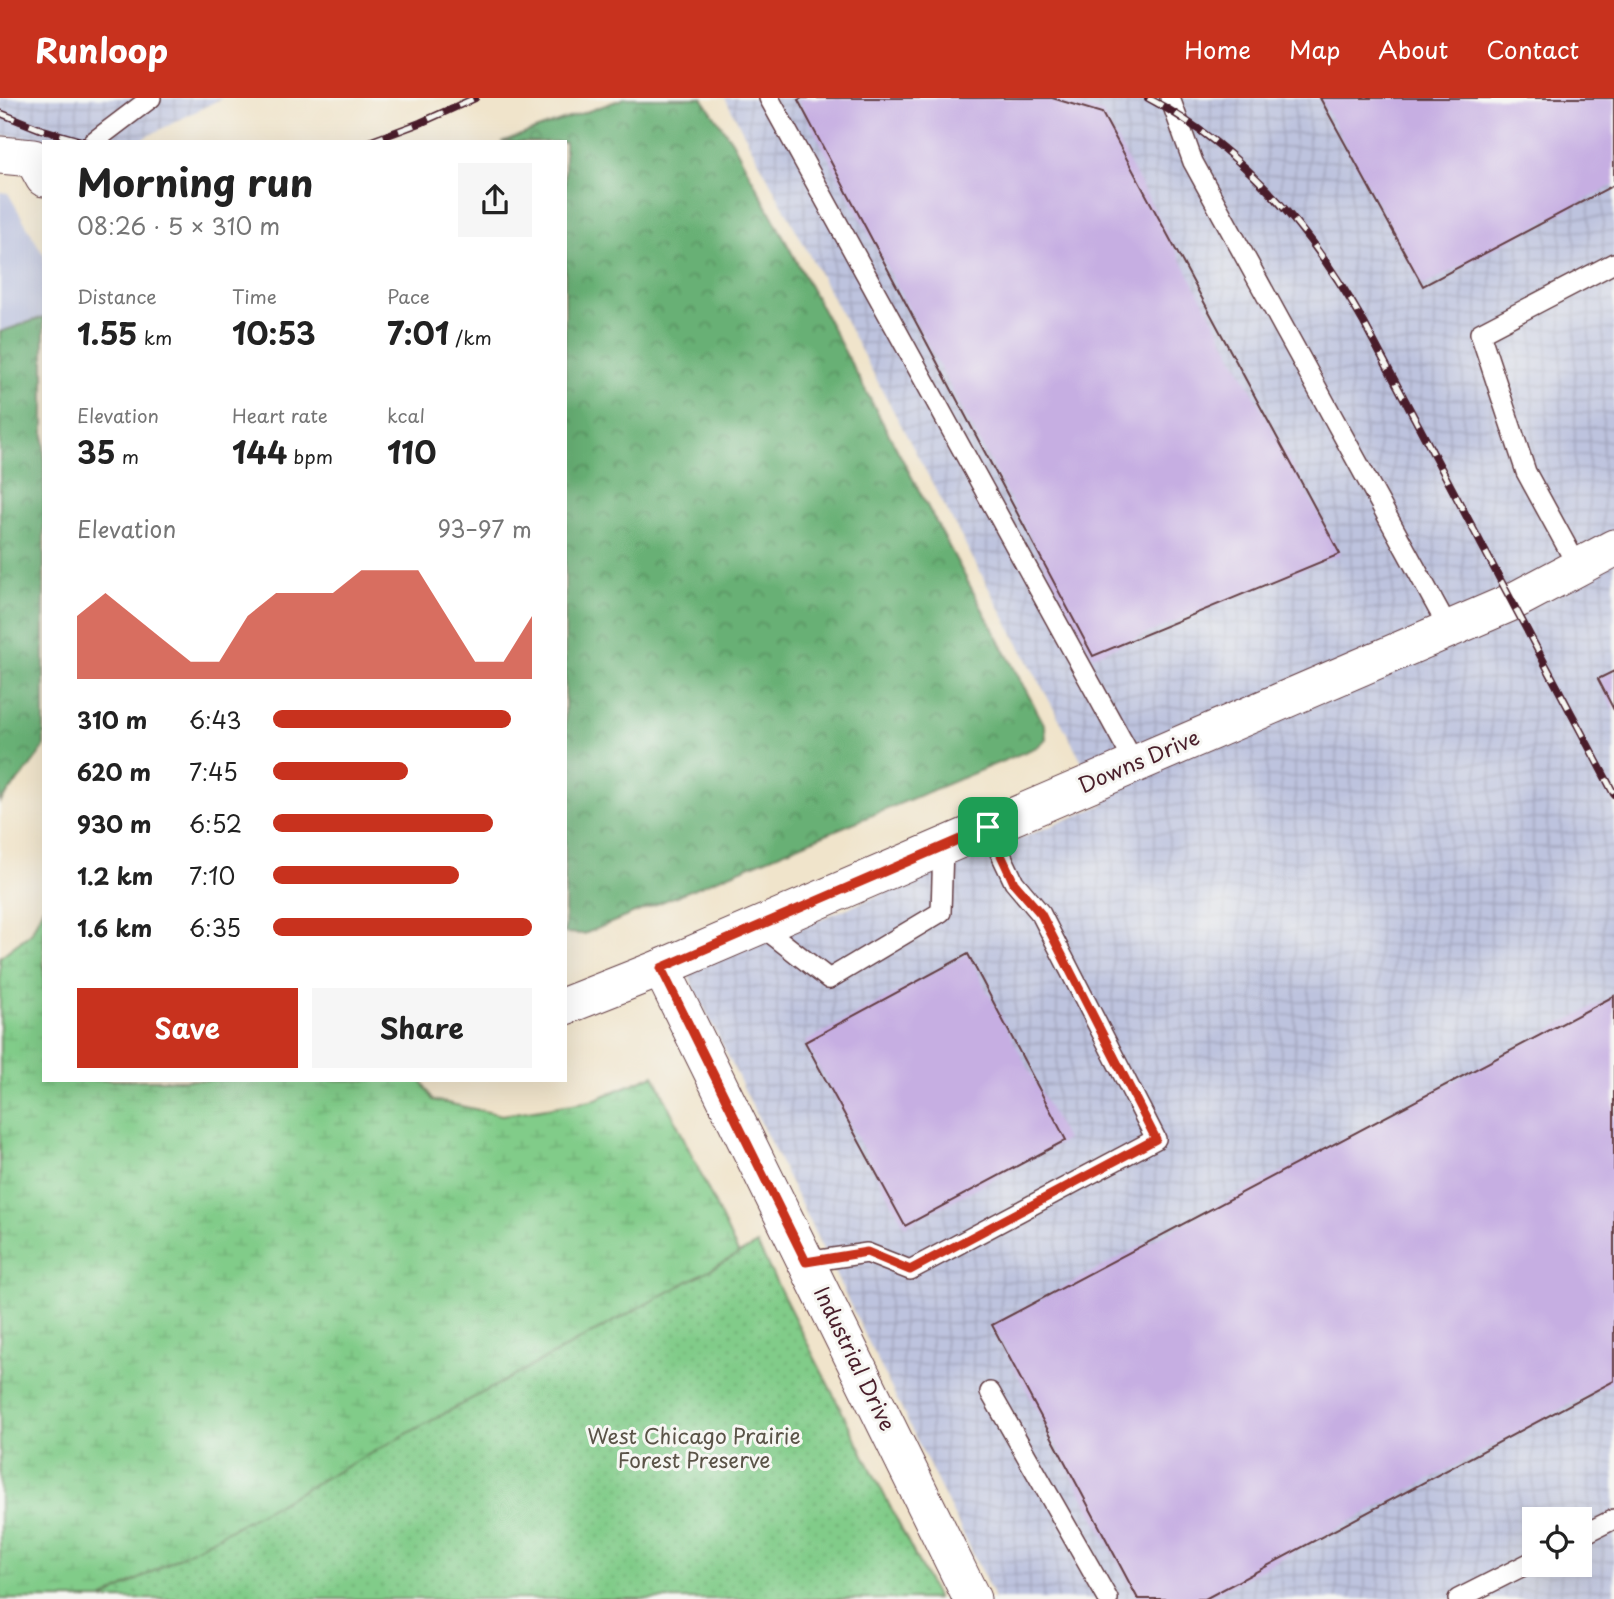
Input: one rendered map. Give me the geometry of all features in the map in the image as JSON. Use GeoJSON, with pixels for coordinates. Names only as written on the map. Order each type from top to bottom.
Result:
{"type":"FeatureCollection","features":[{"type":"Feature","properties":{"kind":"street"},"geometry":{"type":"LineString","coordinates":[[0,155],[33,158],[42,174]]}},
{"type":"Feature","properties":{"kind":"street","name":"Downs Drive"},"geometry":{"type":"LineString","coordinates":[[567,1005],[661,968],[1512,602],[1614,548]]}},
{"type":"Feature","properties":{"kind":"street","name":"Industrial Drive"},"geometry":{"type":"LineString","coordinates":[[661,968],[972,1599]]}},
{"type":"Feature","properties":{"kind":"lane"},"geometry":{"type":"LineString","coordinates":[[96,140],[151,98]]}},
{"type":"Feature","properties":{"kind":"lane"},"geometry":{"type":"LineString","coordinates":[[769,98],[1135,764]]}},
{"type":"Feature","properties":{"kind":"lane"},"geometry":{"type":"LineString","coordinates":[[1170,98],[1194,162],[1450,629]]}},
{"type":"Feature","properties":{"kind":"lane"},"geometry":{"type":"LineString","coordinates":[[1578,568],[1526,472],[1480,333],[1614,263]]}},
{"type":"Feature","properties":{"kind":"lane"},"geometry":{"type":"LineString","coordinates":[[806,1262],[867,1252],[910,1270],[1156,1139],[1041,914],[1014,883],[988,827]]}},
{"type":"Feature","properties":{"kind":"lane"},"geometry":{"type":"LineString","coordinates":[[760,925],[829,979],[941,912],[943,846]]}},
{"type":"Feature","properties":{"kind":"lane"},"geometry":{"type":"LineString","coordinates":[[990,1392],[1108,1599]]}},
{"type":"Feature","properties":{"kind":"lane"},"geometry":{"type":"LineString","coordinates":[[1592,1530],[1614,1519]]}},
{"type":"Feature","properties":{"kind":"lane"},"geometry":{"type":"LineString","coordinates":[[1458,1599],[1522,1567]]}},
{"type":"Feature","properties":{"kind":"shaded area"},"geometry":{"type":"Polygon","coordinates":[[[0,98],[222,98],[140,140],[42,140],[42,151],[25,138],[0,136],[0,98]]]}},
{"type":"Feature","properties":{"kind":"shaded area"},"geometry":{"type":"Polygon","coordinates":[[[725,98],[1614,98],[1614,1599],[995,1599],[687,973],[1105,804],[725,98]]]}},
{"type":"Feature","properties":{"kind":"shaded area"},"geometry":{"type":"Polygon","coordinates":[[[0,192],[8,193],[42,252],[42,318],[0,332],[0,192]]]}},
{"type":"Feature","properties":{"kind":"green space"},"geometry":{"type":"Polygon","coordinates":[[[625,98],[702,98],[732,141],[1045,726],[1046,739],[1037,747],[584,934],[567,933],[567,140],[507,140],[625,98]]]}},
{"type":"Feature","properties":{"kind":"green space"},"geometry":{"type":"Polygon","coordinates":[[[42,318],[42,750],[0,802],[0,332],[42,318]]]}},
{"type":"Feature","properties":{"kind":"green space"},"geometry":{"type":"Polygon","coordinates":[[[42,909],[42,1082],[422,1082],[433,1100],[502,1115],[591,1101],[654,1075],[901,1599],[0,1599],[0,957],[31,933],[42,909]]]}},
{"type":"Feature","properties":{"kind":"green space","name":"West Chicago Prairie Forest Preserve"},"geometry":{"type":"Polygon","coordinates":[[[757,1244],[937,1599],[102,1599],[757,1244]]]}},
{"type":"Feature","properties":{"kind":"building"},"geometry":{"type":"Polygon","coordinates":[[[1052,98],[1102,113],[1340,554],[1093,656],[798,100],[1052,98]]]}},
{"type":"Feature","properties":{"kind":"building"},"geometry":{"type":"Polygon","coordinates":[[[1320,98],[1614,98],[1614,185],[1423,286],[1320,98]]]}},
{"type":"Feature","properties":{"kind":"building"},"geometry":{"type":"Polygon","coordinates":[[[1614,671],[1614,710],[1598,679],[1614,671]]]}},
{"type":"Feature","properties":{"kind":"building"},"geometry":{"type":"Polygon","coordinates":[[[968,954],[1066,1140],[905,1226],[805,1042],[968,954]]]}},
{"type":"Feature","properties":{"kind":"building"},"geometry":{"type":"Polygon","coordinates":[[[1614,996],[1614,1381],[1205,1599],[1138,1599],[992,1325],[1614,996]]]}},
{"type":"Feature","properties":{"kind":"railway"},"geometry":{"type":"LineString","coordinates":[[374,140],[475,98]]}},
{"type":"Feature","properties":{"kind":"railway"},"geometry":{"type":"LineString","coordinates":[[1148,98],[1215,141],[1244,167],[1272,195],[1322,256],[1364,323],[1614,794]]}},
{"type":"Feature","properties":{"kind":"railway"},"geometry":{"type":"LineString","coordinates":[[0,113],[78,140]]}},
{"type":"Feature","properties":{"kind":"route"},"geometry":{"type":"LineString","coordinates":[[988,827],[1014,883],[1041,914],[1156,1139],[910,1270],[867,1252],[806,1262],[661,968],[988,827]]}}]}
